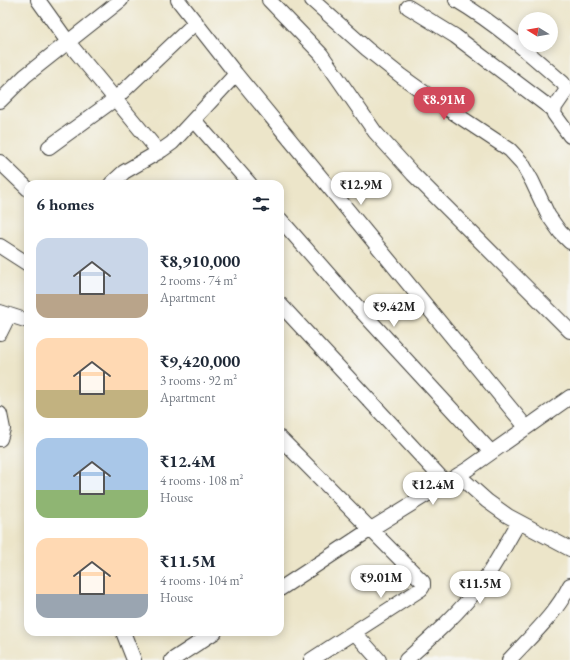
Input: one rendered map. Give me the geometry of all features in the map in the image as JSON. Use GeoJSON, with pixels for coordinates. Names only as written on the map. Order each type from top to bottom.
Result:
{"type":"FeatureCollection","features":[{"type":"Feature","properties":{"kind":"street"},"geometry":{"type":"LineString","coordinates":[[38,0],[68,42],[159,152]]}},
{"type":"Feature","properties":{"kind":"street"},"geometry":{"type":"LineString","coordinates":[[0,101],[25,76],[121,0]]}},
{"type":"Feature","properties":{"kind":"street"},"geometry":{"type":"LineString","coordinates":[[178,0],[236,74],[526,427]]}},
{"type":"Feature","properties":{"kind":"street"},"geometry":{"type":"LineString","coordinates":[[269,0],[321,54],[375,132],[408,169],[570,330]]}},
{"type":"Feature","properties":{"kind":"street"},"geometry":{"type":"LineString","coordinates":[[312,0],[367,49],[401,76],[510,150],[522,163],[548,215],[560,232],[570,242]]}},
{"type":"Feature","properties":{"kind":"street"},"geometry":{"type":"LineString","coordinates":[[456,0],[500,29],[563,83],[566,91],[553,110]]}},
{"type":"Feature","properties":{"kind":"street"},"geometry":{"type":"LineString","coordinates":[[408,7],[455,36],[553,110],[556,119],[570,136]]}},
{"type":"Feature","properties":{"kind":"street"},"geometry":{"type":"LineString","coordinates":[[49,147],[115,99],[196,22]]}},
{"type":"Feature","properties":{"kind":"street"},"geometry":{"type":"LineString","coordinates":[[115,180],[124,172],[172,143],[236,74]]}},
{"type":"Feature","properties":{"kind":"street"},"geometry":{"type":"LineString","coordinates":[[194,120],[246,180]]}},
{"type":"Feature","properties":{"kind":"street"},"geometry":{"type":"LineString","coordinates":[[0,162],[24,185]]}},
{"type":"Feature","properties":{"kind":"street"},"geometry":{"type":"LineString","coordinates":[[284,224],[352,301],[491,452]]}},
{"type":"Feature","properties":{"kind":"street"},"geometry":{"type":"LineString","coordinates":[[0,246],[24,261]]}},
{"type":"Feature","properties":{"kind":"street"},"geometry":{"type":"LineString","coordinates":[[284,308],[446,483]]}},
{"type":"Feature","properties":{"kind":"street"},"geometry":{"type":"LineString","coordinates":[[0,333],[5,313],[24,320]]}},
{"type":"Feature","properties":{"kind":"street"},"geometry":{"type":"LineString","coordinates":[[284,586],[446,483],[570,397]]}},
{"type":"Feature","properties":{"kind":"street"},"geometry":{"type":"LineString","coordinates":[[0,414],[3,429],[0,439]]}},
{"type":"Feature","properties":{"kind":"street"},"geometry":{"type":"LineString","coordinates":[[284,442],[421,579],[423,586],[421,589],[311,660]]}},
{"type":"Feature","properties":{"kind":"street"},"geometry":{"type":"LineString","coordinates":[[458,475],[487,501],[519,522],[570,549]]}},
{"type":"Feature","properties":{"kind":"street"},"geometry":{"type":"LineString","coordinates":[[406,660],[445,625],[463,606],[482,582],[519,522]]}},
{"type":"Feature","properties":{"kind":"street"},"geometry":{"type":"LineString","coordinates":[[509,660],[552,612],[570,585]]}},
{"type":"Feature","properties":{"kind":"street"},"geometry":{"type":"LineString","coordinates":[[354,632],[379,660]]}},
{"type":"Feature","properties":{"kind":"street"},"geometry":{"type":"LineString","coordinates":[[125,636],[134,660]]}},
{"type":"Feature","properties":{"kind":"street"},"geometry":{"type":"LineString","coordinates":[[172,660],[209,636]]}}]}
